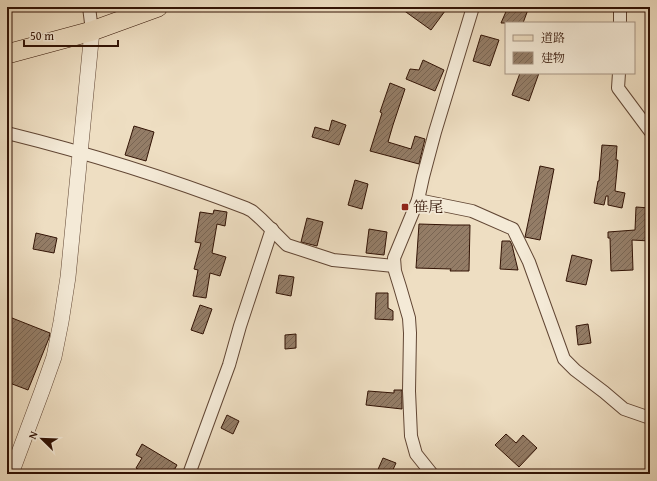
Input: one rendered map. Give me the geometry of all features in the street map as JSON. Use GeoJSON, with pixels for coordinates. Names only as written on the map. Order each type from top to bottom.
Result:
{"type":"FeatureCollection","features":[{"type":"Feature","properties":{"kind":"main road"},"geometry":{"type":"LineString","coordinates":[[7,54],[92,31],[158,7]]}},
{"type":"Feature","properties":{"kind":"street"},"geometry":{"type":"LineString","coordinates":[[12,471],[54,357],[61,322],[68,277],[92,31],[89,7]]}},
{"type":"Feature","properties":{"kind":"street"},"geometry":{"type":"LineString","coordinates":[[432,474],[416,454],[411,436],[409,391],[410,326],[395,271],[394,258],[418,200],[435,132],[473,7]]}},
{"type":"Feature","properties":{"kind":"street"},"geometry":{"type":"LineString","coordinates":[[620,7],[620,22]]}},
{"type":"Feature","properties":{"kind":"street"},"geometry":{"type":"LineString","coordinates":[[619,74],[618,88],[650,131]]}},
{"type":"Feature","properties":{"kind":"street"},"geometry":{"type":"LineString","coordinates":[[7,134],[79,152],[168,180],[246,208],[252,211],[287,244],[333,260],[394,266]]}},
{"type":"Feature","properties":{"kind":"street"},"geometry":{"type":"LineString","coordinates":[[418,200],[472,211],[513,228],[529,262],[564,359],[575,370],[624,409],[650,418]]}},
{"type":"Feature","properties":{"kind":"street"},"geometry":{"type":"LineString","coordinates":[[189,474],[229,365],[240,326],[272,229]]}},
{"type":"Feature","properties":{"kind":"building"},"geometry":{"type":"Polygon","coordinates":[[[399,7],[448,7],[431,30],[399,7]]]}},
{"type":"Feature","properties":{"kind":"building"},"geometry":{"type":"Polygon","coordinates":[[[508,7],[529,7],[523,22],[501,23],[508,7]]]}},
{"type":"Feature","properties":{"kind":"building"},"geometry":{"type":"Polygon","coordinates":[[[481,35],[499,40],[490,66],[473,61],[481,35]]]}},
{"type":"Feature","properties":{"kind":"building"},"geometry":{"type":"Polygon","coordinates":[[[423,60],[444,70],[435,91],[406,79],[410,69],[419,70],[423,60]]]}},
{"type":"Feature","properties":{"kind":"building"},"geometry":{"type":"Polygon","coordinates":[[[520,74],[539,74],[529,101],[512,95],[520,74]]]}},
{"type":"Feature","properties":{"kind":"building"},"geometry":{"type":"Polygon","coordinates":[[[390,83],[405,89],[388,142],[411,149],[415,136],[425,139],[419,164],[370,151],[382,113],[380,112],[390,83]]]}},
{"type":"Feature","properties":{"kind":"building"},"geometry":{"type":"Polygon","coordinates":[[[332,120],[346,125],[339,145],[312,137],[315,127],[329,131],[332,120]]]}},
{"type":"Feature","properties":{"kind":"building"},"geometry":{"type":"Polygon","coordinates":[[[134,126],[154,132],[146,161],[125,155],[134,126]]]}},
{"type":"Feature","properties":{"kind":"building"},"geometry":{"type":"Polygon","coordinates":[[[602,145],[617,146],[616,160],[618,160],[615,191],[625,193],[622,208],[608,205],[608,196],[606,196],[604,205],[594,203],[599,181],[602,145]]]}},
{"type":"Feature","properties":{"kind":"building"},"geometry":{"type":"Polygon","coordinates":[[[540,166],[554,169],[540,240],[525,237],[540,166]]]}},
{"type":"Feature","properties":{"kind":"building"},"geometry":{"type":"Polygon","coordinates":[[[355,180],[368,184],[362,209],[348,205],[355,180]]]}},
{"type":"Feature","properties":{"kind":"building"},"geometry":{"type":"Polygon","coordinates":[[[636,207],[650,208],[650,241],[632,240],[633,270],[611,271],[610,238],[608,238],[608,232],[635,230],[636,207]]]}},
{"type":"Feature","properties":{"kind":"building"},"geometry":{"type":"Polygon","coordinates":[[[214,210],[227,212],[225,226],[217,224],[212,253],[226,257],[220,276],[210,273],[206,298],[193,296],[198,270],[194,269],[201,243],[195,242],[200,212],[213,214],[214,210]]]}},
{"type":"Feature","properties":{"kind":"building"},"geometry":{"type":"Polygon","coordinates":[[[307,218],[323,222],[317,246],[301,242],[307,218]]]}},
{"type":"Feature","properties":{"kind":"building"},"geometry":{"type":"Polygon","coordinates":[[[419,224],[470,225],[469,271],[416,268],[419,224]]]}},
{"type":"Feature","properties":{"kind":"building"},"geometry":{"type":"Polygon","coordinates":[[[369,229],[387,232],[384,255],[366,253],[369,229]]]}},
{"type":"Feature","properties":{"kind":"building"},"geometry":{"type":"Polygon","coordinates":[[[36,233],[57,238],[54,253],[33,249],[36,233]]]}},
{"type":"Feature","properties":{"kind":"building"},"geometry":{"type":"Polygon","coordinates":[[[502,241],[510,241],[518,270],[500,269],[502,241]]]}},
{"type":"Feature","properties":{"kind":"building"},"geometry":{"type":"Polygon","coordinates":[[[572,255],[592,260],[586,285],[566,281],[572,255]]]}},
{"type":"Feature","properties":{"kind":"building"},"geometry":{"type":"Polygon","coordinates":[[[279,275],[294,277],[291,296],[276,293],[279,275]]]}},
{"type":"Feature","properties":{"kind":"building"},"geometry":{"type":"Polygon","coordinates":[[[376,293],[388,293],[388,308],[393,311],[393,320],[375,319],[376,293]]]}},
{"type":"Feature","properties":{"kind":"building"},"geometry":{"type":"Polygon","coordinates":[[[200,305],[212,309],[203,334],[191,330],[200,305]]]}},
{"type":"Feature","properties":{"kind":"building"},"geometry":{"type":"Polygon","coordinates":[[[7,316],[50,333],[28,390],[7,382],[7,316]]]}},
{"type":"Feature","properties":{"kind":"building"},"geometry":{"type":"Polygon","coordinates":[[[588,324],[591,343],[578,345],[576,326],[588,324]]]}},
{"type":"Feature","properties":{"kind":"building"},"geometry":{"type":"Polygon","coordinates":[[[296,334],[296,348],[285,349],[285,335],[296,334]]]}},
{"type":"Feature","properties":{"kind":"building"},"geometry":{"type":"Polygon","coordinates":[[[394,390],[402,390],[402,409],[366,405],[368,391],[394,393],[394,390]]]}},
{"type":"Feature","properties":{"kind":"building"},"geometry":{"type":"Polygon","coordinates":[[[227,415],[239,421],[233,434],[221,428],[227,415]]]}},
{"type":"Feature","properties":{"kind":"building"},"geometry":{"type":"Polygon","coordinates":[[[506,434],[516,443],[523,435],[537,448],[519,467],[495,445],[506,434]]]}},
{"type":"Feature","properties":{"kind":"building"},"geometry":{"type":"Polygon","coordinates":[[[142,444],[177,465],[172,474],[146,474],[136,468],[142,458],[136,455],[142,444]]]}},
{"type":"Feature","properties":{"kind":"building"},"geometry":{"type":"Polygon","coordinates":[[[383,458],[396,463],[391,474],[376,474],[383,458]]]}},
{"type":"Feature","properties":{"kind":"place","name":"笹尾"},"geometry":{"type":"Point","coordinates":[405,207]}}]}
